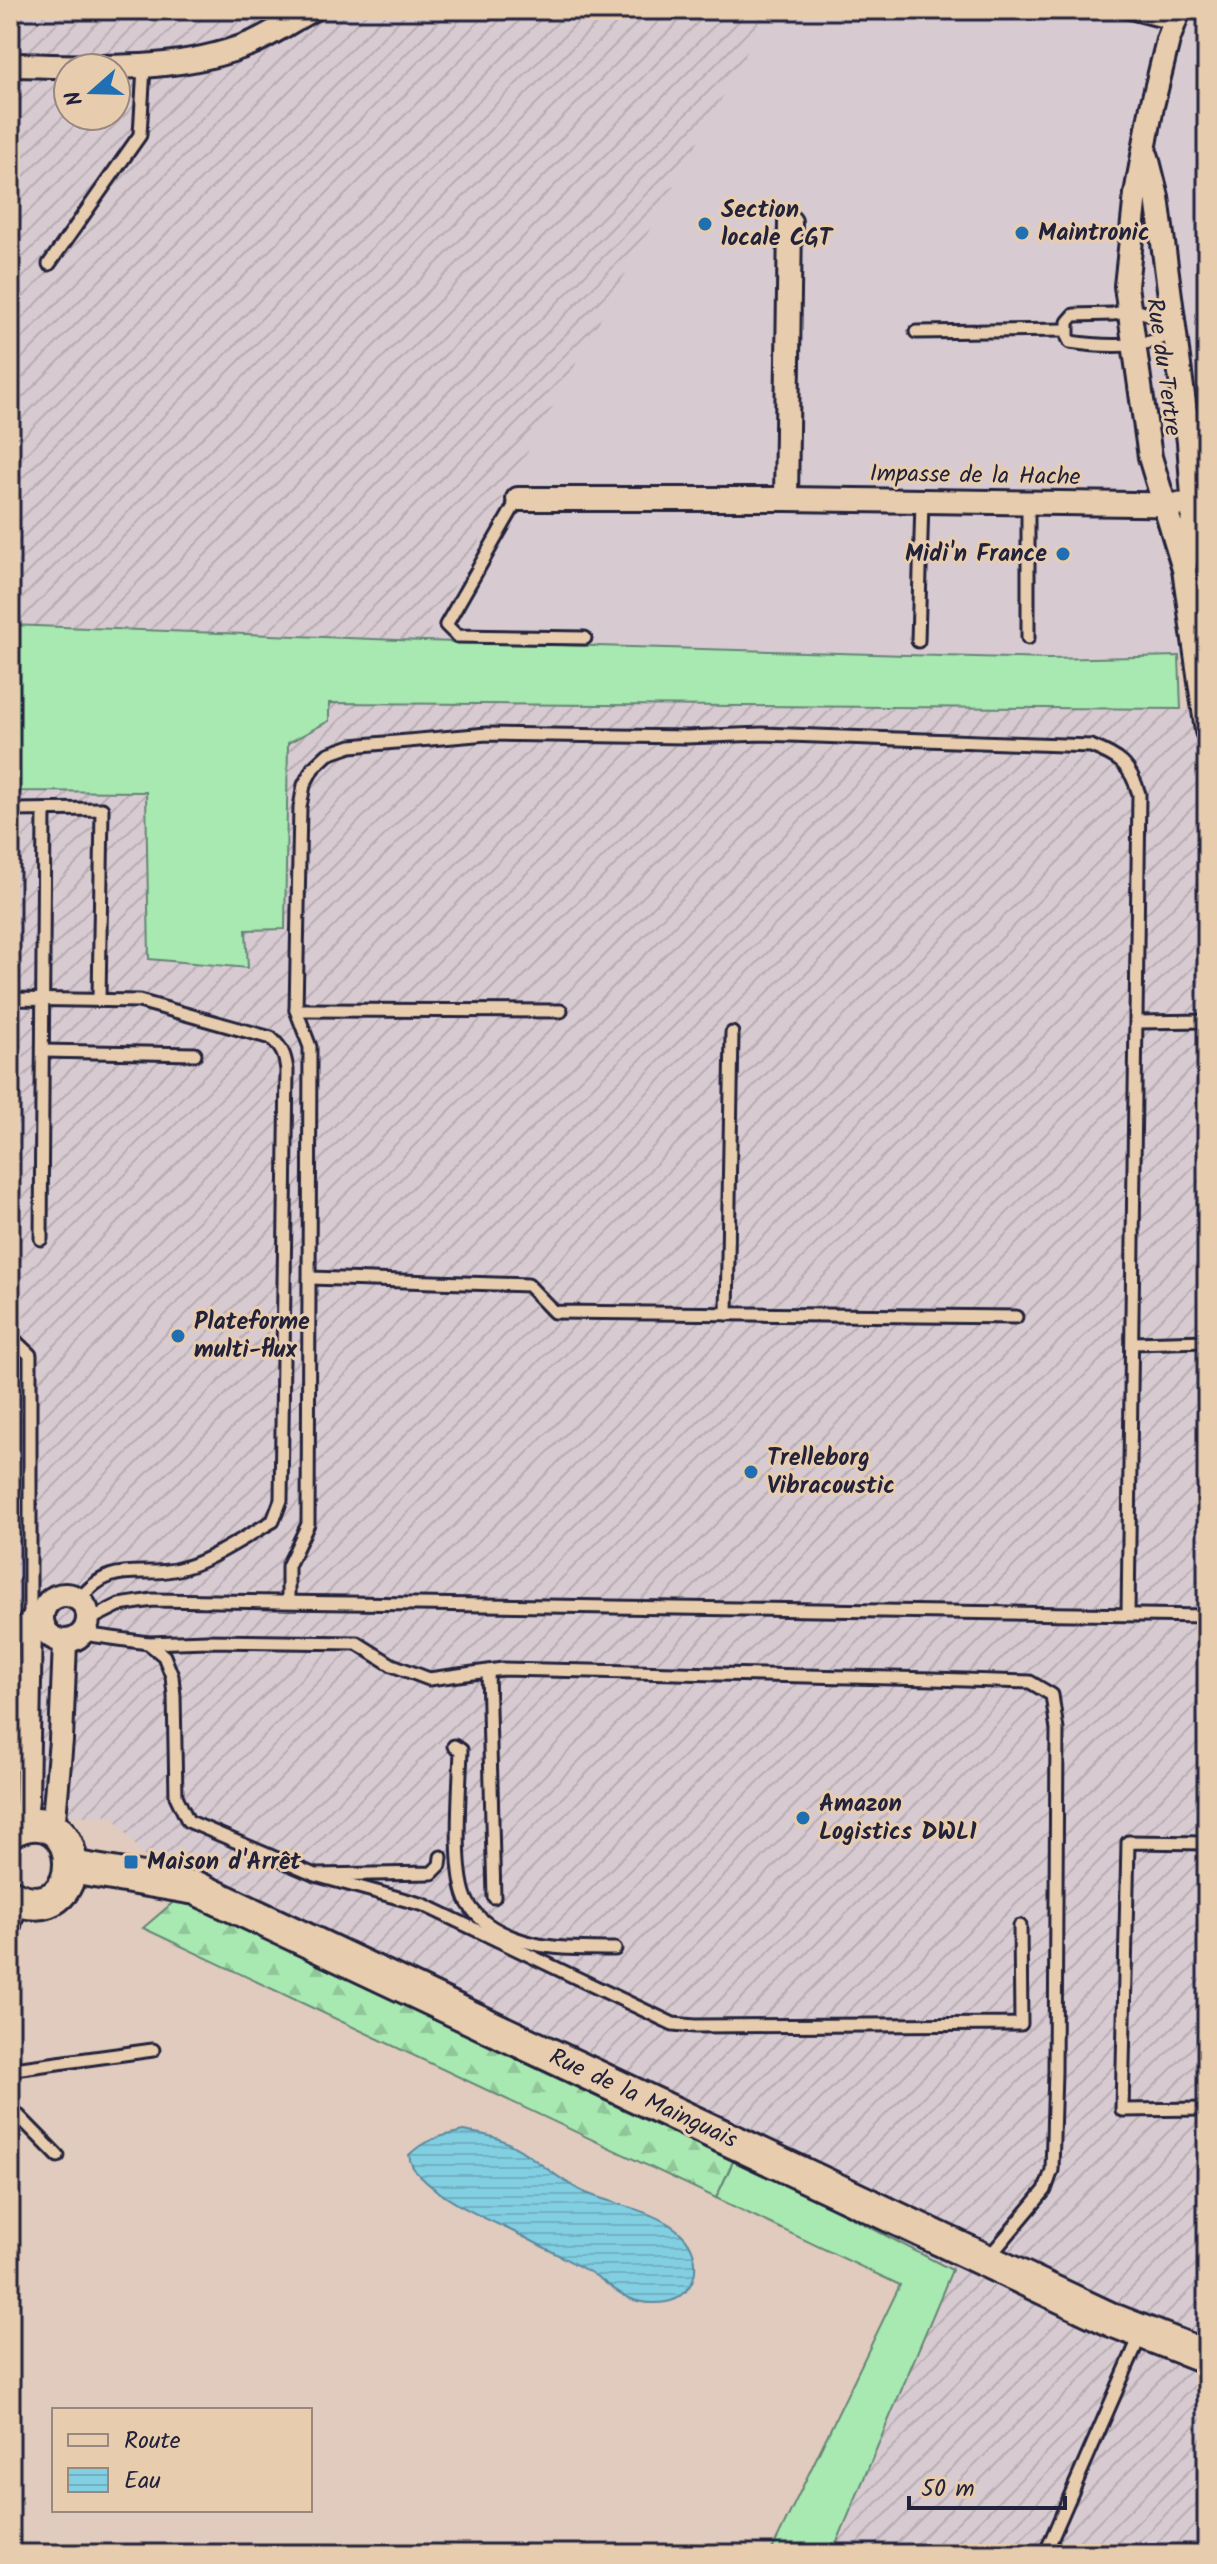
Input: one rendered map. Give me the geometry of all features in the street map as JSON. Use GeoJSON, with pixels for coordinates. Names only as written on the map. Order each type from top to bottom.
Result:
{"type":"FeatureCollection","features":[{"type":"Feature","properties":{"kind":"street"},"geometry":{"type":"LineString","coordinates":[[10,65],[144,67],[201,59],[253,42],[311,10]]}},
{"type":"Feature","properties":{"kind":"street","name":"Rue du Tertre"},"geometry":{"type":"LineString","coordinates":[[1176,17],[1152,106],[1136,194],[1126,286],[1150,457],[1184,569],[1207,731]]}},
{"type":"Feature","properties":{"kind":"street"},"geometry":{"type":"LineString","coordinates":[[1145,152],[1157,197],[1200,505],[1184,569]]}},
{"type":"Feature","properties":{"kind":"street"},"geometry":{"type":"LineString","coordinates":[[786,499],[790,222]]}},
{"type":"Feature","properties":{"kind":"street","name":"Impasse de la Hache"},"geometry":{"type":"LineString","coordinates":[[518,499],[1200,505]]}},
{"type":"Feature","properties":{"kind":"street"},"geometry":{"type":"LineString","coordinates":[[73,1596],[79,1624],[61,1740],[29,1829],[27,1799],[36,1617],[51,1599],[73,1596]]}},
{"type":"Feature","properties":{"kind":"street"},"geometry":{"type":"LineString","coordinates":[[36,1617],[42,1620],[48,1635],[79,1624]]}},
{"type":"Feature","properties":{"kind":"street"},"geometry":{"type":"LineString","coordinates":[[16,1898],[44,1901],[54,1896],[69,1878],[71,1855],[66,1844],[29,1829]]}},
{"type":"Feature","properties":{"kind":"street","name":"Rue de la Mainguais"},"geometry":{"type":"LineString","coordinates":[[71,1867],[196,1888],[1112,2320],[1207,2357]]}},
{"type":"Feature","properties":{"kind":"lane"},"geometry":{"type":"LineString","coordinates":[[1120,10],[1176,17]]}},
{"type":"Feature","properties":{"kind":"lane"},"geometry":{"type":"LineString","coordinates":[[49,264],[140,135],[144,67]]}},
{"type":"Feature","properties":{"kind":"lane"},"geometry":{"type":"LineString","coordinates":[[1135,310],[1154,316],[1174,330],[1158,340],[1133,344],[1070,342],[1067,330],[1068,322],[1074,315],[1135,310]]}},
{"type":"Feature","properties":{"kind":"lane"},"geometry":{"type":"LineString","coordinates":[[916,332],[1067,330]]}},
{"type":"Feature","properties":{"kind":"lane"},"geometry":{"type":"LineString","coordinates":[[518,499],[446,625],[457,636],[585,638]]}},
{"type":"Feature","properties":{"kind":"lane"},"geometry":{"type":"LineString","coordinates":[[918,641],[922,501]]}},
{"type":"Feature","properties":{"kind":"lane"},"geometry":{"type":"LineString","coordinates":[[1028,503],[1028,638]]}},
{"type":"Feature","properties":{"kind":"lane"},"geometry":{"type":"LineString","coordinates":[[288,1601],[288,1566],[308,1524],[310,1047],[296,1010],[300,807],[304,785],[313,768],[328,754],[351,746],[487,734],[687,737],[762,734],[1091,746],[1117,756],[1134,775],[1139,794],[1138,1022],[1128,1614]]}},
{"type":"Feature","properties":{"kind":"lane"},"geometry":{"type":"LineString","coordinates":[[10,810],[102,809],[99,1000]]}},
{"type":"Feature","properties":{"kind":"lane"},"geometry":{"type":"LineString","coordinates":[[41,1239],[44,810]]}},
{"type":"Feature","properties":{"kind":"lane"},"geometry":{"type":"LineString","coordinates":[[10,999],[139,1001],[271,1038],[285,1055],[281,1500],[273,1521],[189,1567],[171,1571],[131,1571],[104,1577],[90,1585],[79,1624]]}},
{"type":"Feature","properties":{"kind":"lane"},"geometry":{"type":"LineString","coordinates":[[296,1010],[561,1011]]}},
{"type":"Feature","properties":{"kind":"lane"},"geometry":{"type":"LineString","coordinates":[[1138,1022],[1207,1021]]}},
{"type":"Feature","properties":{"kind":"lane"},"geometry":{"type":"LineString","coordinates":[[727,1314],[732,1033]]}},
{"type":"Feature","properties":{"kind":"lane"},"geometry":{"type":"LineString","coordinates":[[43,1051],[195,1054]]}},
{"type":"Feature","properties":{"kind":"lane"},"geometry":{"type":"LineString","coordinates":[[310,1278],[528,1285],[554,1312],[1016,1317]]}},
{"type":"Feature","properties":{"kind":"lane"},"geometry":{"type":"LineString","coordinates":[[10,1336],[30,1355],[36,1617]]}},
{"type":"Feature","properties":{"kind":"lane"},"geometry":{"type":"LineString","coordinates":[[1133,1343],[1207,1341]]}},
{"type":"Feature","properties":{"kind":"lane"},"geometry":{"type":"LineString","coordinates":[[79,1624],[135,1601],[1207,1616]]}},
{"type":"Feature","properties":{"kind":"lane"},"geometry":{"type":"LineString","coordinates":[[79,1624],[148,1643],[357,1643],[392,1665],[429,1679],[503,1669],[1030,1682],[1052,1695],[1057,1730],[1052,2170],[1045,2190],[986,2260]]}},
{"type":"Feature","properties":{"kind":"lane"},"geometry":{"type":"LineString","coordinates":[[148,1643],[164,1656],[172,1676],[176,1796],[188,1821],[315,1875],[424,1905],[673,2024],[1021,2024],[1020,1926]]}},
{"type":"Feature","properties":{"kind":"lane"},"geometry":{"type":"LineString","coordinates":[[488,1671],[494,1897]]}},
{"type":"Feature","properties":{"kind":"lane"},"geometry":{"type":"LineString","coordinates":[[454,1746],[461,1750],[459,1863],[468,1903],[479,1917],[499,1931],[536,1945],[615,1949]]}},
{"type":"Feature","properties":{"kind":"lane"},"geometry":{"type":"LineString","coordinates":[[1207,1843],[1128,1842],[1122,2110],[1207,2109]]}},
{"type":"Feature","properties":{"kind":"lane"},"geometry":{"type":"LineString","coordinates":[[315,1875],[432,1873],[440,1865],[441,1857]]}},
{"type":"Feature","properties":{"kind":"lane"},"geometry":{"type":"LineString","coordinates":[[10,1943],[16,1898]]}},
{"type":"Feature","properties":{"kind":"lane"},"geometry":{"type":"LineString","coordinates":[[14,2069],[153,2050]]}},
{"type":"Feature","properties":{"kind":"lane"},"geometry":{"type":"LineString","coordinates":[[10,2055],[14,2069],[10,2089]]}},
{"type":"Feature","properties":{"kind":"lane"},"geometry":{"type":"LineString","coordinates":[[10,2107],[58,2156]]}},
{"type":"Feature","properties":{"kind":"lane"},"geometry":{"type":"LineString","coordinates":[[1045,2554],[1142,2331]]}},
{"type":"Feature","properties":{"kind":"shaded area"},"geometry":{"type":"Polygon","coordinates":[[[10,10],[770,10],[424,641],[10,625],[10,10]]]}},
{"type":"Feature","properties":{"kind":"shaded area"},"geometry":{"type":"Polygon","coordinates":[[[770,10],[1207,10],[1207,656],[1047,659],[424,641],[770,10]]]}},
{"type":"Feature","properties":{"kind":"shaded area"},"geometry":{"type":"Polygon","coordinates":[[[329,703],[1207,710],[1207,2554],[832,2554],[952,2269],[389,1989],[177,1899],[113,1816],[10,1815],[10,791],[146,791],[329,703]]]}},
{"type":"Feature","properties":{"kind":"green space"},"geometry":{"type":"Polygon","coordinates":[[[10,625],[424,641],[1047,659],[1179,656],[1181,709],[329,703],[329,721],[288,743],[285,929],[246,930],[248,968],[149,959],[146,792],[10,791],[10,625]]]}},
{"type":"Feature","properties":{"kind":"green space"},"geometry":{"type":"Polygon","coordinates":[[[177,1899],[389,1989],[735,2157],[716,2198],[143,1928],[177,1899]]]}},
{"type":"Feature","properties":{"kind":"green space"},"geometry":{"type":"Polygon","coordinates":[[[735,2157],[952,2270],[832,2554],[770,2554],[900,2285],[716,2198],[735,2157]]]}},
{"type":"Feature","properties":{"kind":"water"},"geometry":{"type":"Polygon","coordinates":[[[463,2131],[506,2142],[574,2187],[656,2217],[672,2226],[685,2238],[693,2252],[695,2271],[689,2287],[671,2301],[652,2303],[634,2300],[588,2271],[439,2192],[416,2172],[409,2155],[427,2142],[463,2131]]]}},
{"type":"Feature","properties":{"kind":"place","name":"Section locale CGT"},"geometry":{"type":"Point","coordinates":[705,224]}},
{"type":"Feature","properties":{"kind":"place","name":"Maintronic"},"geometry":{"type":"Point","coordinates":[1022,233]}},
{"type":"Feature","properties":{"kind":"place","name":"Midi'n France"},"geometry":{"type":"Point","coordinates":[1063,554]}},
{"type":"Feature","properties":{"kind":"place","name":"Plateforme multi-flux"},"geometry":{"type":"Point","coordinates":[178,1336]}},
{"type":"Feature","properties":{"kind":"place","name":"Trelleborg Vibracoustic"},"geometry":{"type":"Point","coordinates":[751,1472]}},
{"type":"Feature","properties":{"kind":"place","name":"Amazon Logistics DWL1"},"geometry":{"type":"Point","coordinates":[803,1818]}},
{"type":"Feature","properties":{"kind":"place","name":"Maison d'Arrêt"},"geometry":{"type":"Point","coordinates":[131,1862]}}]}
